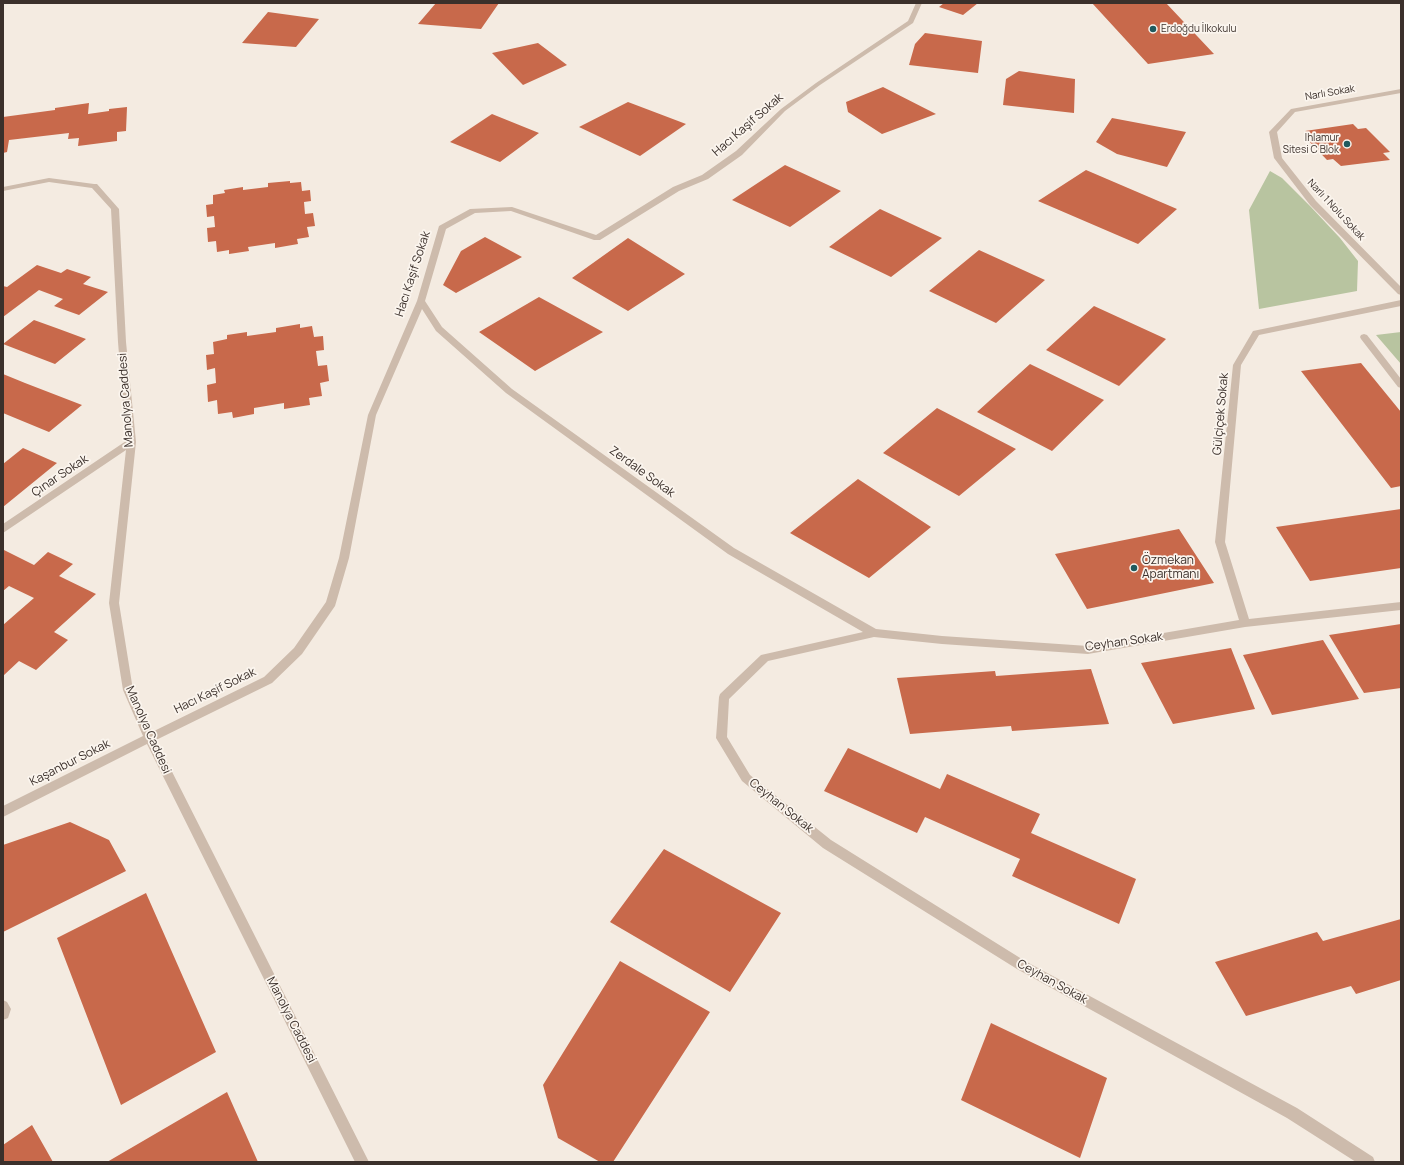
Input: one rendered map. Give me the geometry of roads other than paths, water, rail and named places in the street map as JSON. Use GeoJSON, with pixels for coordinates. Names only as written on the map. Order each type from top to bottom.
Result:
{"type":"FeatureCollection","features":[{"type":"Feature","properties":{"kind":"street","name":"Hacı Kaşif Sokak"},"geometry":{"type":"LineString","coordinates":[[149,738],[268,680],[298,651],[331,603],[344,558],[372,415],[421,301],[442,228],[473,211],[512,209],[597,238],[676,189],[706,177],[739,153],[783,110],[818,84],[911,22],[919,3]]}},
{"type":"Feature","properties":{"kind":"street","name":"Narlı Sokak"},"geometry":{"type":"LineString","coordinates":[[1273,132],[1293,110],[1401,91]]}},
{"type":"Feature","properties":{"kind":"street","name":"Narlı 1 Nolu Sokak"},"geometry":{"type":"LineString","coordinates":[[1273,132],[1278,158],[1313,203],[1401,292]]}},
{"type":"Feature","properties":{"kind":"street","name":"Manolya Caddesi"},"geometry":{"type":"LineString","coordinates":[[3,189],[49,180],[94,186],[115,209],[122,342],[131,442],[114,603],[128,690],[149,738],[358,1160]]}},
{"type":"Feature","properties":{"kind":"street","name":"Zerdale Sokak"},"geometry":{"type":"LineString","coordinates":[[421,301],[439,329],[509,391],[731,551],[874,633]]}},
{"type":"Feature","properties":{"kind":"street","name":"Gülçiçek Sokak"},"geometry":{"type":"LineString","coordinates":[[1245,623],[1220,542],[1237,365],[1256,333],[1401,303]]}},
{"type":"Feature","properties":{"kind":"street"},"geometry":{"type":"LineString","coordinates":[[1364,337],[1401,385]]}},
{"type":"Feature","properties":{"kind":"street","name":"Çınar Sokak"},"geometry":{"type":"LineString","coordinates":[[3,529],[131,442]]}},
{"type":"Feature","properties":{"kind":"street","name":"Ceyhan Sokak"},"geometry":{"type":"LineString","coordinates":[[1368,1162],[1292,1113],[1021,965],[827,844],[746,778],[721,738],[724,697],[765,658],[874,633],[942,640],[1088,650],[1245,623],[1401,606]]}},
{"type":"Feature","properties":{"kind":"street","name":"Kaşanbur Sokak"},"geometry":{"type":"LineString","coordinates":[[3,812],[149,738]]}},
{"type":"Feature","properties":{"kind":"street"},"geometry":{"type":"LineString","coordinates":[[3,1006],[5,1009],[3,1014]]}},
{"type":"Feature","properties":{"kind":"place","name":"Erdoğdu İlkokulu"},"geometry":{"type":"Point","coordinates":[1153,29]}},
{"type":"Feature","properties":{"kind":"place","name":"Ihlamur Sitesi C Blok"},"geometry":{"type":"Point","coordinates":[1347,144]}},
{"type":"Feature","properties":{"kind":"place","name":"Özmekan Apartmanı"},"geometry":{"type":"Point","coordinates":[1134,568]}}]}
